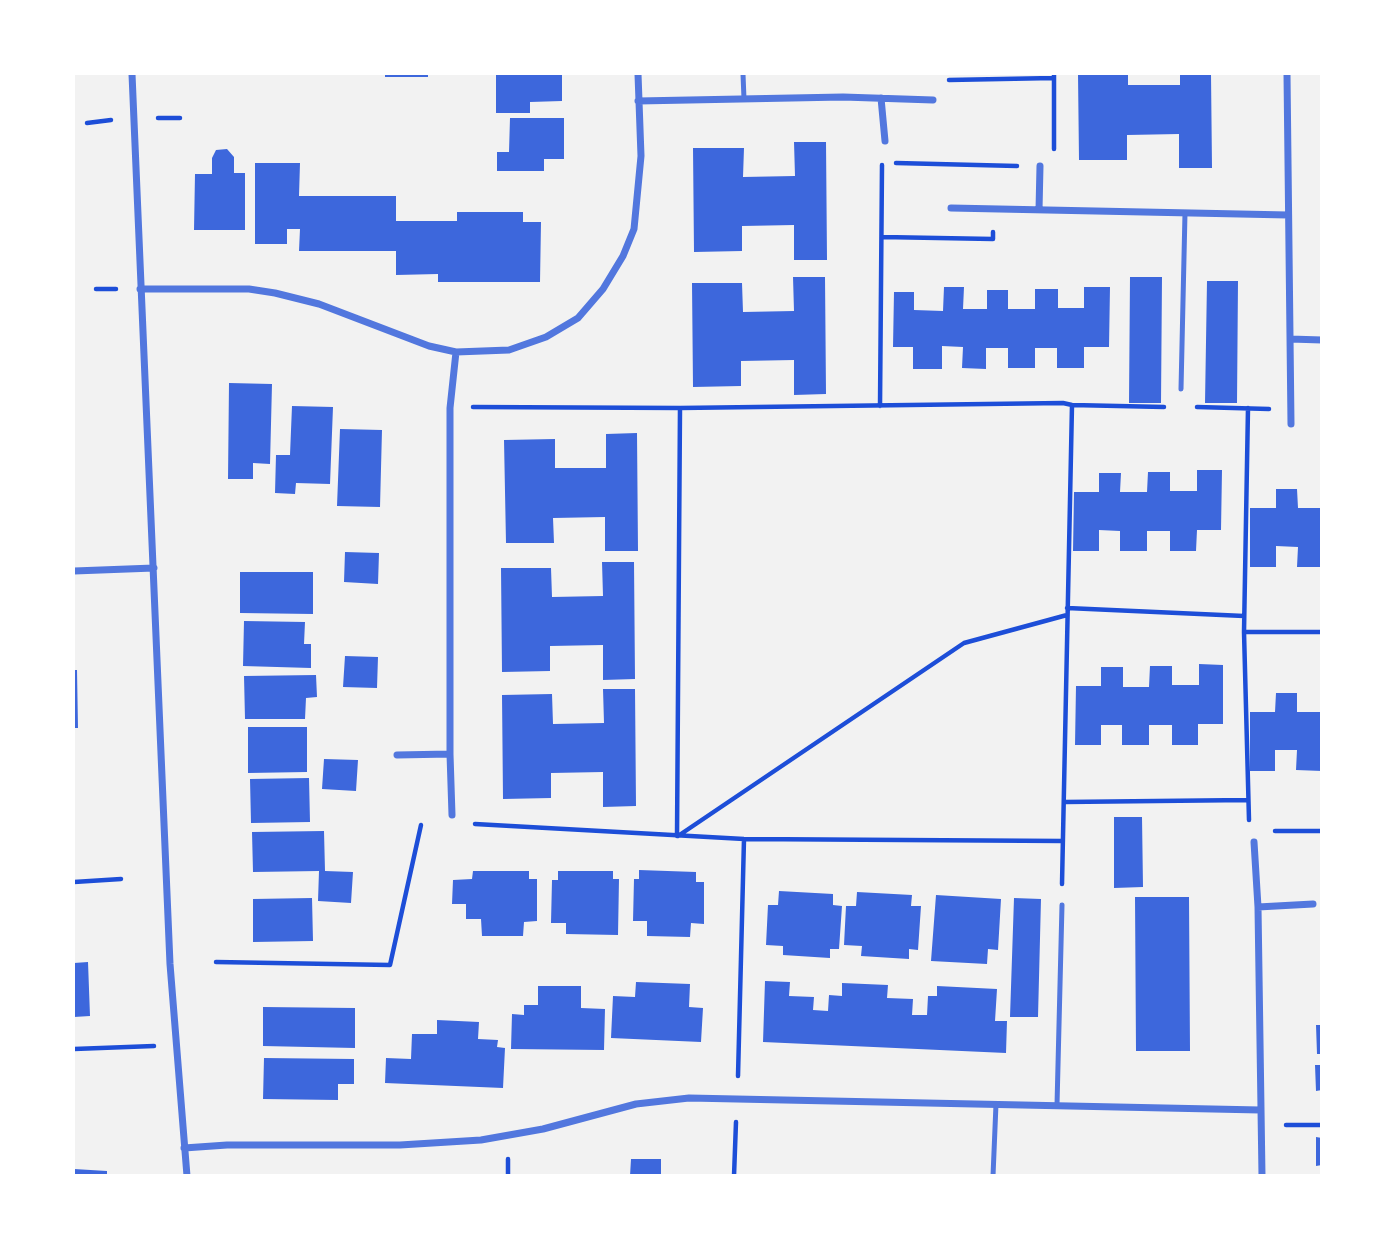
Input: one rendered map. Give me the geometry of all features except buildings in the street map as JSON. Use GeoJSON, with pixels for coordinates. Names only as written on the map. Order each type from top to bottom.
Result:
{"type":"FeatureCollection","features":[{"type":"Feature","properties":{"kind":"street"},"geometry":{"type":"LineString","coordinates":[[132,74],[170,954],[187,1175]]}},
{"type":"Feature","properties":{"kind":"street"},"geometry":{"type":"LineString","coordinates":[[140,289],[239,289],[275,293],[319,304],[429,346],[456,352],[509,350],[546,337],[578,318],[603,289],[623,256],[634,229],[641,156],[638,74]]}},
{"type":"Feature","properties":{"kind":"street"},"geometry":{"type":"LineString","coordinates":[[1287,74],[1291,424]]}},
{"type":"Feature","properties":{"kind":"street"},"geometry":{"type":"LineString","coordinates":[[638,101],[881,98],[933,100]]}},
{"type":"Feature","properties":{"kind":"street"},"geometry":{"type":"LineString","coordinates":[[881,98],[886,141]]}},
{"type":"Feature","properties":{"kind":"street"},"geometry":{"type":"LineString","coordinates":[[1039,210],[1040,166]]}},
{"type":"Feature","properties":{"kind":"street"},"geometry":{"type":"LineString","coordinates":[[951,208],[1288,215]]}},
{"type":"Feature","properties":{"kind":"street"},"geometry":{"type":"LineString","coordinates":[[1290,339],[1321,340]]}},
{"type":"Feature","properties":{"kind":"street"},"geometry":{"type":"LineString","coordinates":[[453,815],[450,754],[450,408],[456,352]]}},
{"type":"Feature","properties":{"kind":"street"},"geometry":{"type":"LineString","coordinates":[[74,571],[154,568]]}},
{"type":"Feature","properties":{"kind":"street"},"geometry":{"type":"LineString","coordinates":[[397,755],[450,754]]}},
{"type":"Feature","properties":{"kind":"street"},"geometry":{"type":"LineString","coordinates":[[1254,842],[1258,907],[1262,1175]]}},
{"type":"Feature","properties":{"kind":"street"},"geometry":{"type":"LineString","coordinates":[[1258,907],[1313,904]]}},
{"type":"Feature","properties":{"kind":"street"},"geometry":{"type":"LineString","coordinates":[[184,1148],[227,1145],[400,1145],[481,1140],[567,1124],[636,1104],[690,1098],[1260,1110]]}},
{"type":"Feature","properties":{"kind":"lane"},"geometry":{"type":"LineString","coordinates":[[743,74],[744,99]]}},
{"type":"Feature","properties":{"kind":"lane"},"geometry":{"type":"LineString","coordinates":[[1181,388],[1185,213]]}},
{"type":"Feature","properties":{"kind":"lane"},"geometry":{"type":"LineString","coordinates":[[1057,1105],[1062,905]]}},
{"type":"Feature","properties":{"kind":"lane"},"geometry":{"type":"LineString","coordinates":[[993,1175],[996,1104]]}},
{"type":"Feature","properties":{"kind":"path"},"geometry":{"type":"LineString","coordinates":[[882,163],[1040,166],[1054,162],[1054,76],[943,81],[924,100]]}},
{"type":"Feature","properties":{"kind":"path"},"geometry":{"type":"LineString","coordinates":[[880,406],[881,148],[886,141]]}},
{"type":"Feature","properties":{"kind":"path"},"geometry":{"type":"LineString","coordinates":[[472,407],[1072,405],[1062,905]]}},
{"type":"Feature","properties":{"kind":"path"},"geometry":{"type":"LineString","coordinates":[[677,837],[680,408]]}},
{"type":"Feature","properties":{"kind":"path"},"geometry":{"type":"LineString","coordinates":[[1248,408],[1244,632],[1249,831]]}},
{"type":"Feature","properties":{"kind":"path"},"geometry":{"type":"LineString","coordinates":[[1067,608],[1244,615]]}},
{"type":"Feature","properties":{"kind":"path"},"geometry":{"type":"LineString","coordinates":[[677,837],[964,643],[1067,615]]}},
{"type":"Feature","properties":{"kind":"path"},"geometry":{"type":"LineString","coordinates":[[1244,632],[1321,632]]}},
{"type":"Feature","properties":{"kind":"path"},"geometry":{"type":"LineString","coordinates":[[1065,802],[1248,800]]}},
{"type":"Feature","properties":{"kind":"path"},"geometry":{"type":"LineString","coordinates":[[475,824],[744,839],[1063,841]]}},
{"type":"Feature","properties":{"kind":"path"},"geometry":{"type":"LineString","coordinates":[[216,962],[390,965],[421,825]]}},
{"type":"Feature","properties":{"kind":"path"},"geometry":{"type":"LineString","coordinates":[[1271,831],[1321,831]]}},
{"type":"Feature","properties":{"kind":"path"},"geometry":{"type":"LineString","coordinates":[[738,1081],[744,839]]}},
{"type":"Feature","properties":{"kind":"path"},"geometry":{"type":"LineString","coordinates":[[74,882],[121,878]]}},
{"type":"Feature","properties":{"kind":"path"},"geometry":{"type":"LineString","coordinates":[[74,1049],[176,1046]]}},
{"type":"Feature","properties":{"kind":"path"},"geometry":{"type":"LineString","coordinates":[[734,1175],[737,1117]]}},
{"type":"Feature","properties":{"kind":"path"},"geometry":{"type":"LineString","coordinates":[[1289,1125],[1321,1125]]}}]}
